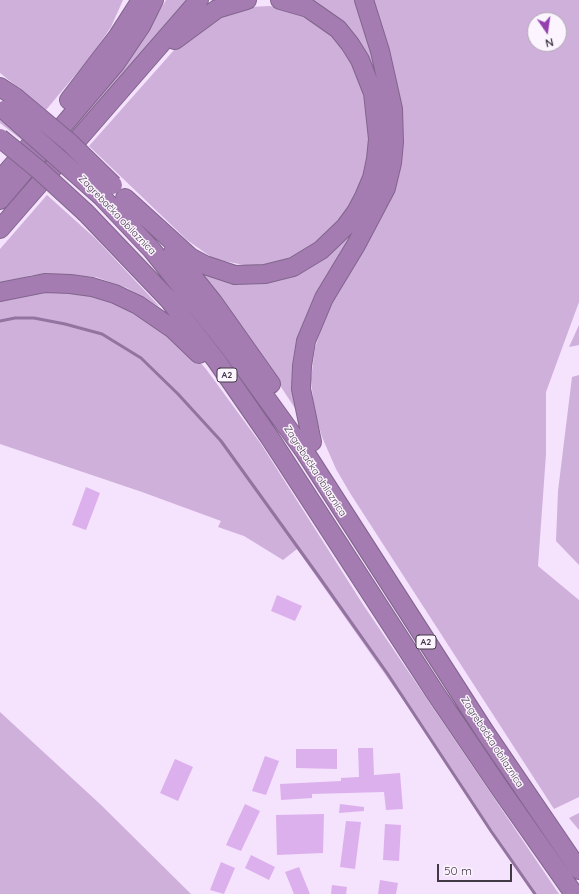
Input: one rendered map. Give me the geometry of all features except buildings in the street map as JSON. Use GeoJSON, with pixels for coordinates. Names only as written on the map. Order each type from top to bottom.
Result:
{"type":"FeatureCollection","features":[{"type":"Feature","properties":{"kind":"highway"},"geometry":{"type":"LineString","coordinates":[[93,69],[99,54],[118,26],[129,0]]}},
{"type":"Feature","properties":{"kind":"highway"},"geometry":{"type":"LineString","coordinates":[[0,180],[77,91],[118,36],[141,0]]}},
{"type":"Feature","properties":{"kind":"highway"},"geometry":{"type":"LineString","coordinates":[[0,200],[116,63],[141,26],[154,0]]}},
{"type":"Feature","properties":{"kind":"highway"},"geometry":{"type":"LineString","coordinates":[[0,229],[199,0]]}},
{"type":"Feature","properties":{"kind":"highway"},"geometry":{"type":"LineString","coordinates":[[162,42],[178,39],[199,21],[217,9],[247,0]]}},
{"type":"Feature","properties":{"kind":"highway"},"geometry":{"type":"LineString","coordinates":[[5,96],[70,143],[107,190],[126,198],[190,257],[205,265],[235,275],[265,274],[293,267],[321,250],[345,227],[356,212],[372,178],[376,159],[378,122],[373,93],[360,60],[338,29],[308,8],[280,0]]}},
{"type":"Feature","properties":{"kind":"highway"},"geometry":{"type":"LineString","coordinates":[[312,442],[301,389],[302,366],[306,341],[324,298],[356,245],[386,188],[392,163],[394,124],[392,103],[380,51],[364,0]]}},
{"type":"Feature","properties":{"kind":"highway","name":"Zagrebačka obilaznica"},"geometry":{"type":"LineString","coordinates":[[0,138],[39,170],[86,213],[169,300],[216,360],[314,504],[443,705],[574,894]]}},
{"type":"Feature","properties":{"kind":"highway","name":"Zagrebačka obilaznica"},"geometry":{"type":"LineString","coordinates":[[107,190],[152,250],[230,348],[305,452],[368,552],[516,778],[579,870]]}},
{"type":"Feature","properties":{"kind":"highway"},"geometry":{"type":"LineString","coordinates":[[126,198],[201,286],[312,442],[361,528],[368,552]]}},
{"type":"Feature","properties":{"kind":"highway"},"geometry":{"type":"LineString","coordinates":[[0,292],[45,283],[70,284],[92,288],[115,294],[138,306],[173,329],[191,345],[209,366],[314,504]]}},
{"type":"Feature","properties":{"kind":"shaded area"},"geometry":{"type":"Polygon","coordinates":[[[0,0],[123,0],[111,27],[91,56],[46,110],[0,73],[0,0]]]}},
{"type":"Feature","properties":{"kind":"shaded area"},"geometry":{"type":"Polygon","coordinates":[[[166,0],[188,0],[73,131],[71,129],[103,93],[134,51],[166,0]]]}},
{"type":"Feature","properties":{"kind":"shaded area"},"geometry":{"type":"Polygon","coordinates":[[[308,0],[357,0],[373,51],[383,104],[337,19],[325,9],[308,0]]]}},
{"type":"Feature","properties":{"kind":"shaded area"},"geometry":{"type":"Polygon","coordinates":[[[372,0],[579,0],[579,302],[546,392],[546,454],[538,566],[579,600],[579,797],[554,809],[336,469],[322,437],[314,409],[311,379],[315,348],[326,314],[398,173],[372,0]]]}},
{"type":"Feature","properties":{"kind":"shaded area"},"geometry":{"type":"Polygon","coordinates":[[[270,6],[302,13],[339,40],[361,80],[371,127],[367,165],[361,183],[353,200],[335,227],[307,250],[291,258],[269,265],[249,266],[214,259],[187,240],[89,146],[175,49],[197,30],[231,12],[250,7],[270,6]]]}},
{"type":"Feature","properties":{"kind":"shaded area"},"geometry":{"type":"Polygon","coordinates":[[[0,116],[26,138],[23,141],[0,123],[0,116]]]}},
{"type":"Feature","properties":{"kind":"shaded area"},"geometry":{"type":"Polygon","coordinates":[[[47,195],[96,239],[160,307],[127,288],[96,277],[53,274],[32,275],[0,284],[0,249],[47,195]]]}},
{"type":"Feature","properties":{"kind":"shaded area"},"geometry":{"type":"Polygon","coordinates":[[[367,209],[315,296],[300,416],[268,367],[190,260],[268,280],[367,209]]]}},
{"type":"Feature","properties":{"kind":"shaded area"},"geometry":{"type":"Polygon","coordinates":[[[70,289],[135,310],[187,348],[206,369],[261,444],[364,606],[559,894],[535,894],[425,731],[297,549],[283,560],[244,536],[218,527],[221,521],[142,492],[0,444],[0,298],[70,289]]]}},
{"type":"Feature","properties":{"kind":"shaded area"},"geometry":{"type":"Polygon","coordinates":[[[579,325],[579,345],[569,347],[579,325]]]}},
{"type":"Feature","properties":{"kind":"shaded area"},"geometry":{"type":"Polygon","coordinates":[[[579,375],[579,565],[556,541],[558,491],[572,377],[579,375]]]}},
{"type":"Feature","properties":{"kind":"shaded area"},"geometry":{"type":"Polygon","coordinates":[[[0,712],[100,804],[191,894],[0,894],[0,712]]]}},
{"type":"Feature","properties":{"kind":"shaded area"},"geometry":{"type":"Polygon","coordinates":[[[579,813],[579,830],[569,818],[579,813]]]}},
{"type":"Feature","properties":{"kind":"waterway"},"geometry":{"type":"LineString","coordinates":[[0,321],[15,318],[34,318],[65,324],[102,334],[141,358],[178,394],[221,441],[317,574],[387,673],[491,831],[535,894]]}}]}
